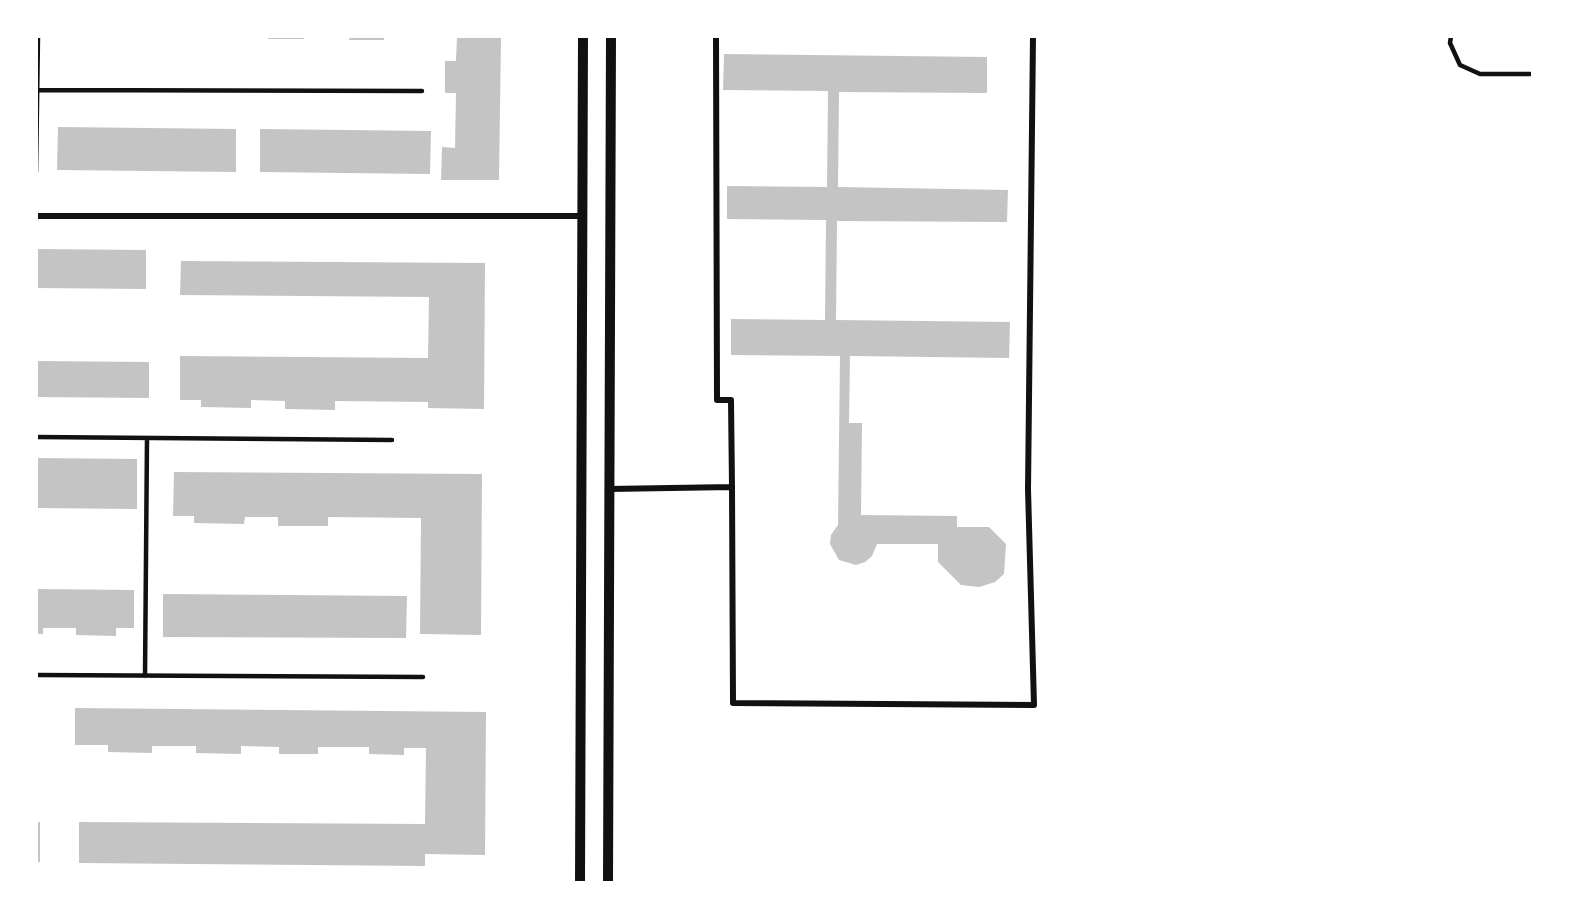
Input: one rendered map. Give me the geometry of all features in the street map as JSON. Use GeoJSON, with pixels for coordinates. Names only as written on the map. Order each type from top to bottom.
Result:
{"type":"FeatureCollection","features":[{"type":"Feature","properties":{"kind":"street"},"geometry":{"type":"LineString","coordinates":[[580,883],[583,36]]}},
{"type":"Feature","properties":{"kind":"street"},"geometry":{"type":"LineString","coordinates":[[608,883],[611,36]]}},
{"type":"Feature","properties":{"kind":"street"},"geometry":{"type":"LineString","coordinates":[[716,36],[717,399],[731,399],[734,703],[1034,705],[1028,489],[1033,36]]}},
{"type":"Feature","properties":{"kind":"street"},"geometry":{"type":"LineString","coordinates":[[36,216],[582,216]]}},
{"type":"Feature","properties":{"kind":"street"},"geometry":{"type":"LineString","coordinates":[[609,489],[732,487]]}},
{"type":"Feature","properties":{"kind":"lane"},"geometry":{"type":"LineString","coordinates":[[36,172],[38,36]]}},
{"type":"Feature","properties":{"kind":"lane"},"geometry":{"type":"LineString","coordinates":[[1450,36],[1450,43],[1460,65],[1480,74],[1533,74]]}},
{"type":"Feature","properties":{"kind":"lane"},"geometry":{"type":"LineString","coordinates":[[37,90],[422,91]]}},
{"type":"Feature","properties":{"kind":"lane"},"geometry":{"type":"LineString","coordinates":[[36,437],[392,440]]}},
{"type":"Feature","properties":{"kind":"lane"},"geometry":{"type":"LineString","coordinates":[[145,676],[147,438]]}},
{"type":"Feature","properties":{"kind":"lane"},"geometry":{"type":"LineString","coordinates":[[36,675],[423,677]]}},
{"type":"Feature","properties":{"kind":"building"},"geometry":{"type":"Polygon","coordinates":[[[268,36],[304,36],[304,39],[268,39],[268,36]]]}},
{"type":"Feature","properties":{"kind":"building"},"geometry":{"type":"Polygon","coordinates":[[[350,36],[384,36],[384,40],[349,40],[350,36]]]}},
{"type":"Feature","properties":{"kind":"building"},"geometry":{"type":"Polygon","coordinates":[[[457,36],[501,36],[499,180],[441,180],[442,147],[455,148],[456,93],[445,93],[445,61],[456,61],[457,36]]]}},
{"type":"Feature","properties":{"kind":"building"},"geometry":{"type":"Polygon","coordinates":[[[724,54],[987,57],[987,93],[839,92],[838,187],[1008,190],[1007,222],[837,221],[836,320],[1010,322],[1009,358],[850,356],[849,423],[862,423],[861,515],[957,516],[957,527],[989,527],[1006,544],[1004,574],[995,582],[979,587],[961,585],[938,562],[938,544],[877,544],[872,556],[865,562],[856,565],[839,560],[830,544],[831,535],[838,525],[840,356],[731,355],[731,319],[825,320],[826,220],[727,219],[727,186],[827,187],[828,91],[723,90],[724,54]]]}},
{"type":"Feature","properties":{"kind":"building"},"geometry":{"type":"Polygon","coordinates":[[[58,127],[236,129],[236,172],[57,170],[58,127]]]}},
{"type":"Feature","properties":{"kind":"building"},"geometry":{"type":"Polygon","coordinates":[[[260,129],[431,131],[430,174],[260,172],[260,129]]]}},
{"type":"Feature","properties":{"kind":"building"},"geometry":{"type":"Polygon","coordinates":[[[36,249],[146,250],[146,289],[36,288],[36,249]]]}},
{"type":"Feature","properties":{"kind":"building"},"geometry":{"type":"Polygon","coordinates":[[[181,261],[485,263],[484,409],[428,408],[428,402],[335,401],[335,410],[285,409],[285,401],[251,400],[251,408],[201,407],[201,400],[180,400],[180,356],[428,358],[429,297],[180,295],[181,261]]]}},
{"type":"Feature","properties":{"kind":"building"},"geometry":{"type":"Polygon","coordinates":[[[36,361],[149,362],[149,398],[36,397],[36,361]]]}},
{"type":"Feature","properties":{"kind":"building"},"geometry":{"type":"Polygon","coordinates":[[[36,458],[137,459],[137,509],[36,508],[36,458]]]}},
{"type":"Feature","properties":{"kind":"building"},"geometry":{"type":"Polygon","coordinates":[[[174,472],[482,474],[481,635],[420,634],[421,518],[328,517],[328,526],[278,526],[278,517],[245,517],[244,524],[194,523],[194,516],[173,516],[174,472]]]}},
{"type":"Feature","properties":{"kind":"building"},"geometry":{"type":"Polygon","coordinates":[[[36,589],[134,590],[134,628],[116,628],[116,636],[76,635],[76,628],[43,628],[43,634],[36,634],[36,589]]]}},
{"type":"Feature","properties":{"kind":"building"},"geometry":{"type":"Polygon","coordinates":[[[163,594],[407,596],[406,638],[163,637],[163,594]]]}},
{"type":"Feature","properties":{"kind":"building"},"geometry":{"type":"Polygon","coordinates":[[[75,708],[486,712],[485,855],[425,854],[425,866],[79,863],[79,822],[425,824],[426,748],[404,748],[404,755],[369,754],[369,747],[318,747],[318,754],[279,754],[279,747],[241,746],[241,754],[196,753],[196,746],[152,746],[152,753],[108,752],[108,745],[75,745],[75,708]]]}},
{"type":"Feature","properties":{"kind":"building"},"geometry":{"type":"Polygon","coordinates":[[[36,822],[40,822],[40,862],[36,862],[36,822]]]}}]}
